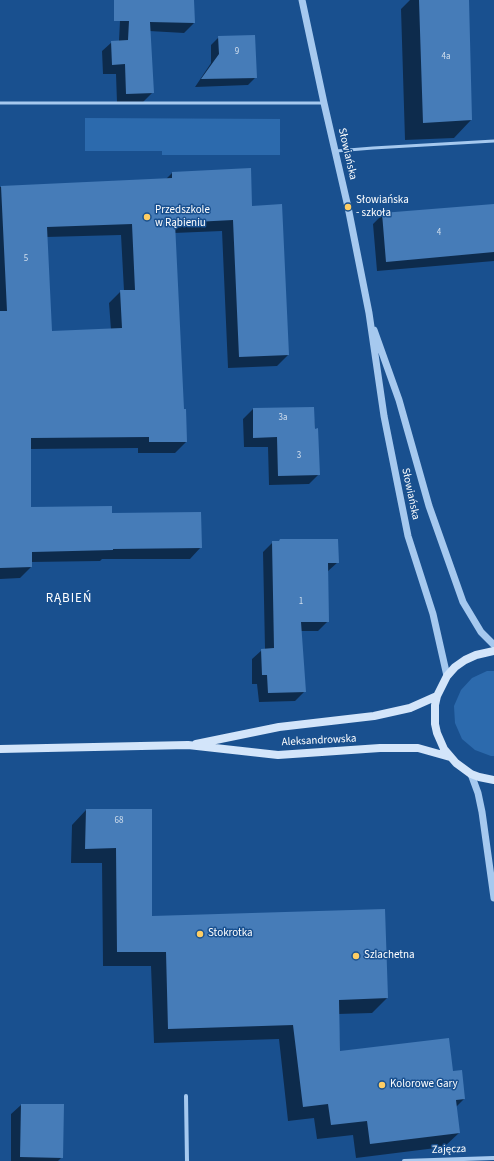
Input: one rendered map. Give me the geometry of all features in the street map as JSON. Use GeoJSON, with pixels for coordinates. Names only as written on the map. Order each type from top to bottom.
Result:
{"type":"FeatureCollection","features":[{"type":"Feature","properties":{"kind":"main road"},"geometry":{"type":"LineString","coordinates":[[494,651],[476,655],[455,667],[447,676],[437,696],[435,706],[435,724],[437,733],[444,749],[450,757],[471,774],[494,780]]}},
{"type":"Feature","properties":{"kind":"main road","name":"Aleksandrowska"},"geometry":{"type":"LineString","coordinates":[[188,745],[279,726],[374,716],[410,708],[437,696]]}},
{"type":"Feature","properties":{"kind":"main road","name":"Aleksandrowska"},"geometry":{"type":"LineString","coordinates":[[0,748],[188,745],[278,755],[380,748],[418,748],[450,757]]}},
{"type":"Feature","properties":{"kind":"street","name":"Słowiańska"},"geometry":{"type":"LineString","coordinates":[[302,0],[336,151],[368,313],[384,416],[408,536],[433,614],[447,676]]}},
{"type":"Feature","properties":{"kind":"street","name":"Słowiańska"},"geometry":{"type":"LineString","coordinates":[[368,313],[399,400],[429,506],[463,602],[481,632],[494,645]]}},
{"type":"Feature","properties":{"kind":"street"},"geometry":{"type":"LineString","coordinates":[[471,774],[478,793],[482,812],[494,898]]}},
{"type":"Feature","properties":{"kind":"street"},"geometry":{"type":"LineString","coordinates":[[186,1096],[187,1161]]}},
{"type":"Feature","properties":{"kind":"street","name":"Zajęcza"},"geometry":{"type":"LineString","coordinates":[[404,1161],[494,1158]]}},
{"type":"Feature","properties":{"kind":"lane"},"geometry":{"type":"LineString","coordinates":[[0,103],[324,102]]}},
{"type":"Feature","properties":{"kind":"lane"},"geometry":{"type":"LineString","coordinates":[[336,151],[494,141]]}},
{"type":"Feature","properties":{"kind":"shaded area"},"geometry":{"type":"Polygon","coordinates":[[[85,118],[280,119],[280,155],[162,155],[162,151],[85,151],[85,118]]]}},
{"type":"Feature","properties":{"kind":"shaded area"},"geometry":{"type":"Polygon","coordinates":[[[487,671],[494,671],[494,756],[475,750],[462,739],[455,723],[454,706],[461,690],[472,678],[487,671]]]}},
{"type":"Feature","properties":{"kind":"building"},"geometry":{"type":"Polygon","coordinates":[[[114,0],[194,0],[195,23],[150,22],[154,93],[126,94],[125,64],[112,65],[111,41],[128,40],[129,21],[114,21],[114,0]]]}},
{"type":"Feature","properties":{"kind":"building"},"geometry":{"type":"Polygon","coordinates":[[[419,0],[469,0],[472,120],[423,123],[419,0]]]}},
{"type":"Feature","properties":{"kind":"building"},"geometry":{"type":"Polygon","coordinates":[[[255,35],[257,78],[201,79],[219,54],[218,36],[255,35]]]}},
{"type":"Feature","properties":{"kind":"building"},"geometry":{"type":"Polygon","coordinates":[[[251,168],[252,206],[282,204],[289,355],[239,357],[233,220],[175,223],[187,442],[149,442],[149,437],[31,438],[31,507],[112,506],[112,513],[201,512],[202,548],[32,552],[32,567],[0,568],[0,311],[7,311],[1,186],[172,178],[172,172],[251,168]],[[132,224],[47,227],[52,331],[122,328],[120,290],[135,290],[132,224]]]}},
{"type":"Feature","properties":{"kind":"building"},"geometry":{"type":"Polygon","coordinates":[[[494,204],[494,252],[386,262],[382,213],[494,204]]]}},
{"type":"Feature","properties":{"kind":"building"},"geometry":{"type":"Polygon","coordinates":[[[314,407],[315,429],[318,428],[320,475],[278,476],[277,437],[253,438],[253,408],[314,407]]]}},
{"type":"Feature","properties":{"kind":"building"},"geometry":{"type":"Polygon","coordinates":[[[280,539],[338,539],[339,563],[328,563],[329,622],[301,622],[306,692],[268,693],[267,675],[262,675],[261,649],[274,648],[272,541],[279,541],[280,539]]]}},
{"type":"Feature","properties":{"kind":"building"},"geometry":{"type":"Polygon","coordinates":[[[86,809],[152,809],[152,916],[385,909],[388,998],[339,1000],[340,1051],[449,1038],[453,1071],[462,1070],[465,1099],[456,1100],[460,1133],[370,1144],[367,1121],[331,1125],[328,1104],[303,1107],[293,1025],[168,1029],[166,952],[117,952],[116,848],[85,849],[86,809]]]}},
{"type":"Feature","properties":{"kind":"building"},"geometry":{"type":"Polygon","coordinates":[[[21,1104],[64,1104],[63,1158],[20,1157],[21,1104]]]}},
{"type":"Feature","properties":{"kind":"place","name":"Słowiańska - szkoła"},"geometry":{"type":"Point","coordinates":[348,207]}},
{"type":"Feature","properties":{"kind":"place","name":"Przedszkole w Rąbieniu"},"geometry":{"type":"Point","coordinates":[147,217]}},
{"type":"Feature","properties":{"kind":"place","name":"Stokrotka"},"geometry":{"type":"Point","coordinates":[200,934]}},
{"type":"Feature","properties":{"kind":"place","name":"Szlachetna"},"geometry":{"type":"Point","coordinates":[356,956]}},
{"type":"Feature","properties":{"kind":"place","name":"Kolorowe Gary"},"geometry":{"type":"Point","coordinates":[382,1085]}},
{"type":"Feature","properties":{"kind":"district","name":"RĄBIEŃ"},"geometry":{"type":"Point","coordinates":[69,599]}}]}
